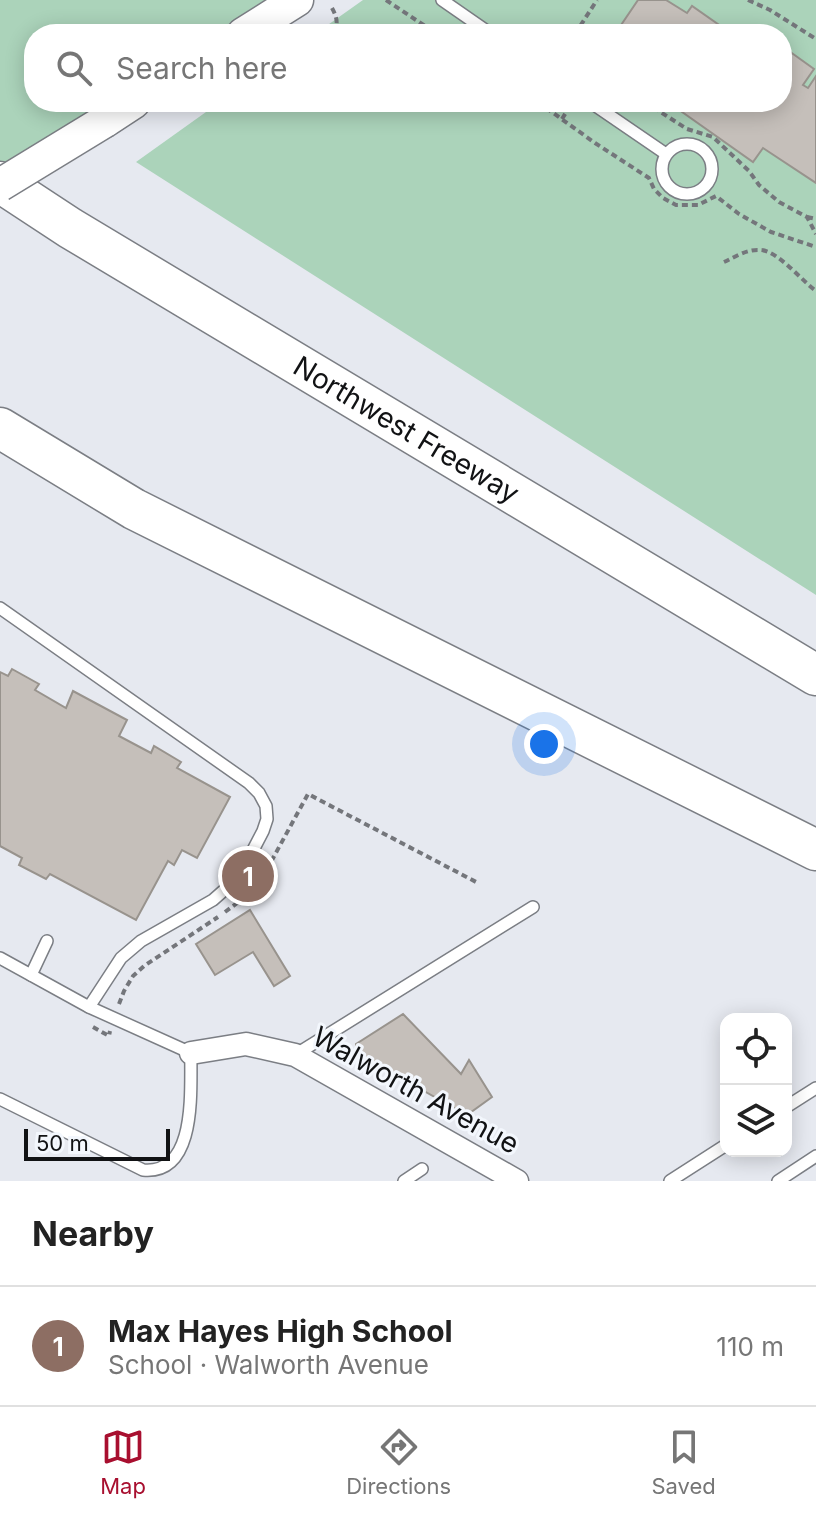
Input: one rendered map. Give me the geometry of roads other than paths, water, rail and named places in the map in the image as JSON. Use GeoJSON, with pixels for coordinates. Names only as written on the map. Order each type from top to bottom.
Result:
{"type":"FeatureCollection","features":[{"type":"Feature","properties":{"kind":"highway","name":"Northwest Freeway"},"geometry":{"type":"LineString","coordinates":[[0,184],[816,675]]}},
{"type":"Feature","properties":{"kind":"highway"},"geometry":{"type":"LineString","coordinates":[[0,428],[134,509],[816,850]]}},
{"type":"Feature","properties":{"kind":"street"},"geometry":{"type":"LineString","coordinates":[[259,24],[297,0]]}},
{"type":"Feature","properties":{"kind":"street"},"geometry":{"type":"LineString","coordinates":[[0,184],[119,112]]}},
{"type":"Feature","properties":{"kind":"street","name":"Walworth Avenue"},"geometry":{"type":"LineString","coordinates":[[191,1053],[246,1044],[295,1055],[517,1181]]}},
{"type":"Feature","properties":{"kind":"lane"},"geometry":{"type":"LineString","coordinates":[[442,0],[477,24]]}},
{"type":"Feature","properties":{"kind":"lane"},"geometry":{"type":"LineString","coordinates":[[605,112],[666,154]]}},
{"type":"Feature","properties":{"kind":"lane"},"geometry":{"type":"LineString","coordinates":[[683,144],[702,148],[713,164],[708,183],[692,194],[673,190],[662,173],[666,154],[673,147],[683,144]]}},
{"type":"Feature","properties":{"kind":"lane"},"geometry":{"type":"LineString","coordinates":[[0,608],[249,783],[266,806],[267,819],[263,831],[239,877],[213,900],[141,941],[121,958],[89,1007]]}},
{"type":"Feature","properties":{"kind":"lane"},"geometry":{"type":"LineString","coordinates":[[295,1055],[533,907]]}},
{"type":"Feature","properties":{"kind":"lane"},"geometry":{"type":"LineString","coordinates":[[31,975],[47,941]]}},
{"type":"Feature","properties":{"kind":"lane"},"geometry":{"type":"LineString","coordinates":[[0,958],[89,1007],[191,1053],[190,1114],[182,1146],[174,1160],[154,1171],[143,1170],[0,1099]]}},
{"type":"Feature","properties":{"kind":"lane"},"geometry":{"type":"LineString","coordinates":[[792,1103],[816,1088]]}},
{"type":"Feature","properties":{"kind":"lane"},"geometry":{"type":"LineString","coordinates":[[670,1181],[720,1149]]}},
{"type":"Feature","properties":{"kind":"lane"},"geometry":{"type":"LineString","coordinates":[[778,1181],[816,1156]]}},
{"type":"Feature","properties":{"kind":"lane"},"geometry":{"type":"LineString","coordinates":[[404,1181],[422,1169]]}},
{"type":"Feature","properties":{"kind":"place","name":"Max Hayes High School"},"geometry":{"type":"Point","coordinates":[248,876]}}]}
